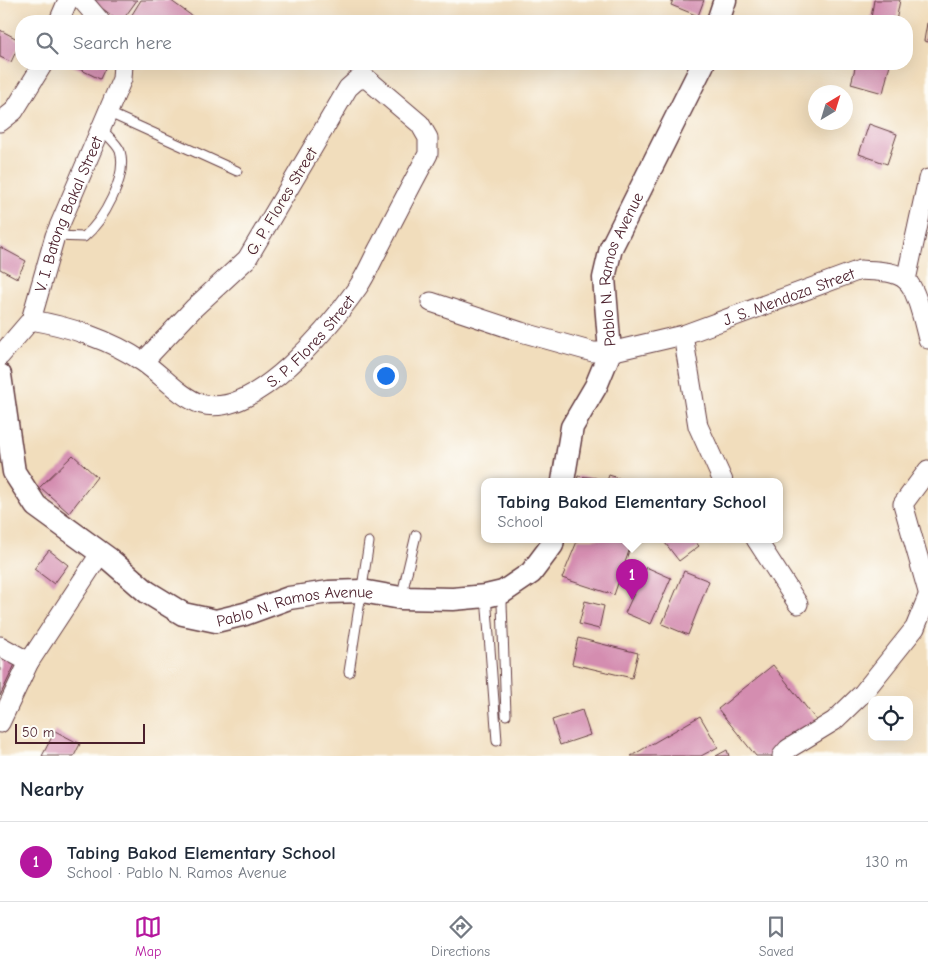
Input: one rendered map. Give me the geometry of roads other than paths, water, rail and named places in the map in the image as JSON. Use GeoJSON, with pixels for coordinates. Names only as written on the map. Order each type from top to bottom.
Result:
{"type":"FeatureCollection","features":[{"type":"Feature","properties":{"kind":"street"},"geometry":{"type":"LineString","coordinates":[[62,15],[68,0]]}},
{"type":"Feature","properties":{"kind":"street"},"geometry":{"type":"LineString","coordinates":[[82,0],[95,15]]}},
{"type":"Feature","properties":{"kind":"street"},"geometry":{"type":"LineString","coordinates":[[720,15],[725,0]]}},
{"type":"Feature","properties":{"kind":"street"},"geometry":{"type":"LineString","coordinates":[[0,122],[14,111],[39,70]]}},
{"type":"Feature","properties":{"kind":"street","name":"V. I. Batong Bakal Street"},"geometry":{"type":"LineString","coordinates":[[0,356],[31,320],[55,236],[103,119],[122,79],[122,70]]}},
{"type":"Feature","properties":{"kind":"street","name":"Pablo N. Ramos Avenue"},"geometry":{"type":"LineString","coordinates":[[564,478],[572,427],[596,386],[610,352],[604,278],[611,248],[700,70]]}},
{"type":"Feature","properties":{"kind":"street","name":"G. P. Flores Street"},"geometry":{"type":"LineString","coordinates":[[143,362],[194,308],[247,259],[348,88],[356,80],[366,78]]}},
{"type":"Feature","properties":{"kind":"street","name":"S. P. Flores Street"},"geometry":{"type":"LineString","coordinates":[[31,320],[54,324],[111,344],[143,362],[172,386],[201,404],[225,404],[262,388],[301,357],[359,286],[428,154],[428,138],[420,124],[366,78]]}},
{"type":"Feature","properties":{"kind":"street"},"geometry":{"type":"LineString","coordinates":[[928,179],[906,280],[914,294],[928,339]]}},
{"type":"Feature","properties":{"kind":"street","name":"J. S. Mendoza Street"},"geometry":{"type":"LineString","coordinates":[[431,302],[521,332],[593,352],[610,352],[683,335],[860,270],[890,273],[906,280]]}},
{"type":"Feature","properties":{"kind":"street"},"geometry":{"type":"LineString","coordinates":[[683,335],[698,426],[722,478]]}},
{"type":"Feature","properties":{"kind":"street","name":"Pablo N. Ramos Avenue"},"geometry":{"type":"LineString","coordinates":[[0,375],[14,472],[36,506],[147,592],[183,614],[216,621],[245,614],[289,598],[329,592],[362,591],[401,598],[453,599],[495,594],[531,573],[552,543]]}},
{"type":"Feature","properties":{"kind":"street"},"geometry":{"type":"LineString","coordinates":[[787,754],[834,721],[863,693],[915,628],[928,594],[904,504],[928,470]]}},
{"type":"Feature","properties":{"kind":"street"},"geometry":{"type":"LineString","coordinates":[[759,543],[798,604]]}},
{"type":"Feature","properties":{"kind":"street"},"geometry":{"type":"LineString","coordinates":[[0,723],[29,662],[100,554]]}},
{"type":"Feature","properties":{"kind":"street"},"geometry":{"type":"LineString","coordinates":[[0,646],[29,662]]}},
{"type":"Feature","properties":{"kind":"lane"},"geometry":{"type":"LineString","coordinates":[[103,119],[237,171]]}},
{"type":"Feature","properties":{"kind":"lane"},"geometry":{"type":"LineString","coordinates":[[55,236],[84,237],[94,229],[116,190],[120,178],[120,151],[103,119]]}},
{"type":"Feature","properties":{"kind":"lane"},"geometry":{"type":"LineString","coordinates":[[401,598],[416,535]]}},
{"type":"Feature","properties":{"kind":"lane"},"geometry":{"type":"LineString","coordinates":[[349,672],[369,542]]}},
{"type":"Feature","properties":{"kind":"lane"},"geometry":{"type":"LineString","coordinates":[[495,594],[502,604],[506,715]]}},
{"type":"Feature","properties":{"kind":"lane"},"geometry":{"type":"LineString","coordinates":[[495,594],[497,742]]}},
{"type":"Feature","properties":{"kind":"place","name":"Tabing Bakod Elementary School"},"geometry":{"type":"Point","coordinates":[632,600]}}]}
